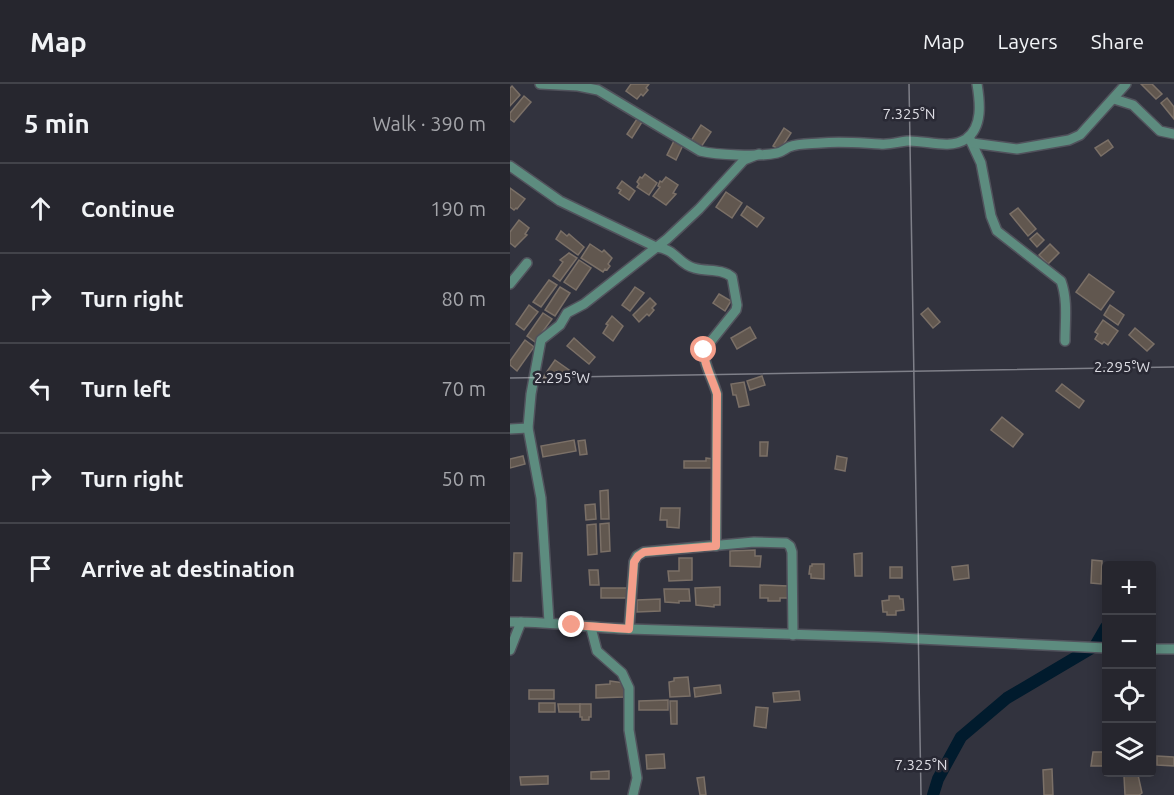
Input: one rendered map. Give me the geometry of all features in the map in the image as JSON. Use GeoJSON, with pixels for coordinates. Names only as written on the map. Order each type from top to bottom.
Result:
{"type":"FeatureCollection","features":[{"type":"Feature","properties":{"kind":"street"},"geometry":{"type":"LineString","coordinates":[[540,84],[578,86],[598,90],[700,151],[759,154],[777,153],[792,146],[851,141],[881,144],[916,141],[940,144],[971,140],[1017,150],[1069,140],[1080,135],[1126,84]]}},
{"type":"Feature","properties":{"kind":"street"},"geometry":{"type":"LineString","coordinates":[[977,84],[980,101],[976,128],[971,140],[981,163],[991,216],[998,231],[1061,281],[1065,291],[1065,341]]}},
{"type":"Feature","properties":{"kind":"street"},"geometry":{"type":"LineString","coordinates":[[1114,99],[1133,105],[1160,131],[1174,134]]}},
{"type":"Feature","properties":{"kind":"street"},"geometry":{"type":"LineString","coordinates":[[549,622],[541,498],[528,428],[530,402],[541,340],[560,325],[567,314],[584,304],[656,247],[699,208],[744,160],[759,154]]}},
{"type":"Feature","properties":{"kind":"street"},"geometry":{"type":"LineString","coordinates":[[510,166],[560,201],[656,247],[670,250],[692,268],[720,271],[729,274],[733,281],[736,310],[704,350],[703,356],[713,377],[717,394],[716,546]]}},
{"type":"Feature","properties":{"kind":"street"},"geometry":{"type":"LineString","coordinates":[[510,284],[527,263]]}},
{"type":"Feature","properties":{"kind":"street"},"geometry":{"type":"LineString","coordinates":[[510,429],[528,428]]}},
{"type":"Feature","properties":{"kind":"street"},"geometry":{"type":"LineString","coordinates":[[629,629],[634,562],[644,552],[754,542],[786,543],[792,552],[793,635]]}},
{"type":"Feature","properties":{"kind":"street"},"geometry":{"type":"LineString","coordinates":[[510,622],[549,622],[591,628],[1102,648]]}},
{"type":"Feature","properties":{"kind":"street"},"geometry":{"type":"LineString","coordinates":[[510,650],[520,622]]}},
{"type":"Feature","properties":{"kind":"street"},"geometry":{"type":"LineString","coordinates":[[591,628],[597,651],[622,673],[629,688],[629,730],[637,778],[633,795]]}},
{"type":"Feature","properties":{"kind":"street"},"geometry":{"type":"LineString","coordinates":[[1156,649],[1174,649]]}},
{"type":"Feature","properties":{"kind":"building"},"geometry":{"type":"Polygon","coordinates":[[[631,84],[649,84],[646,88],[648,90],[637,99],[626,91],[631,84]]]}},
{"type":"Feature","properties":{"kind":"building"},"geometry":{"type":"Polygon","coordinates":[[[1141,84],[1152,84],[1162,94],[1156,99],[1141,84]]]}},
{"type":"Feature","properties":{"kind":"building"},"geometry":{"type":"Polygon","coordinates":[[[512,86],[520,95],[510,106],[510,88],[512,86]]]}},
{"type":"Feature","properties":{"kind":"building"},"geometry":{"type":"Polygon","coordinates":[[[524,96],[531,102],[514,122],[510,119],[510,113],[524,96]]]}},
{"type":"Feature","properties":{"kind":"building"},"geometry":{"type":"Polygon","coordinates":[[[1167,98],[1174,107],[1174,119],[1161,103],[1167,98]]]}},
{"type":"Feature","properties":{"kind":"building"},"geometry":{"type":"Polygon","coordinates":[[[637,119],[642,122],[632,138],[627,134],[637,119]]]}},
{"type":"Feature","properties":{"kind":"building"},"geometry":{"type":"Polygon","coordinates":[[[701,125],[711,132],[699,150],[689,144],[701,125]]]}},
{"type":"Feature","properties":{"kind":"building"},"geometry":{"type":"Polygon","coordinates":[[[784,128],[791,133],[780,150],[773,146],[784,128]]]}},
{"type":"Feature","properties":{"kind":"building"},"geometry":{"type":"Polygon","coordinates":[[[675,139],[683,145],[676,160],[667,155],[675,139]]]}},
{"type":"Feature","properties":{"kind":"building"},"geometry":{"type":"Polygon","coordinates":[[[1108,140],[1113,147],[1101,156],[1095,148],[1108,140]]]}},
{"type":"Feature","properties":{"kind":"building"},"geometry":{"type":"Polygon","coordinates":[[[645,174],[657,183],[649,195],[637,187],[640,177],[642,178],[645,174]]]}},
{"type":"Feature","properties":{"kind":"building"},"geometry":{"type":"Polygon","coordinates":[[[666,177],[678,185],[673,193],[676,194],[666,205],[653,196],[660,187],[658,186],[660,181],[662,182],[666,177]]]}},
{"type":"Feature","properties":{"kind":"building"},"geometry":{"type":"Polygon","coordinates":[[[622,181],[635,191],[629,200],[619,193],[621,190],[617,188],[622,181]]]}},
{"type":"Feature","properties":{"kind":"building"},"geometry":{"type":"Polygon","coordinates":[[[510,188],[525,199],[514,210],[510,207],[510,188]]]}},
{"type":"Feature","properties":{"kind":"building"},"geometry":{"type":"Polygon","coordinates":[[[726,192],[742,203],[732,218],[716,207],[726,192]]]}},
{"type":"Feature","properties":{"kind":"building"},"geometry":{"type":"Polygon","coordinates":[[[747,206],[764,218],[757,227],[741,215],[747,206]]]}},
{"type":"Feature","properties":{"kind":"building"},"geometry":{"type":"Polygon","coordinates":[[[1018,208],[1036,229],[1028,236],[1010,214],[1018,208]]]}},
{"type":"Feature","properties":{"kind":"building"},"geometry":{"type":"Polygon","coordinates":[[[519,220],[529,228],[525,234],[527,235],[515,247],[510,243],[510,232],[519,220]]]}},
{"type":"Feature","properties":{"kind":"building"},"geometry":{"type":"Polygon","coordinates":[[[561,231],[567,236],[569,234],[584,247],[578,255],[556,239],[561,231]]]}},
{"type":"Feature","properties":{"kind":"building"},"geometry":{"type":"Polygon","coordinates":[[[1037,233],[1044,240],[1037,247],[1030,239],[1037,233]]]}},
{"type":"Feature","properties":{"kind":"building"},"geometry":{"type":"Polygon","coordinates":[[[590,244],[602,252],[604,250],[612,258],[607,270],[603,272],[581,258],[590,244]]]}},
{"type":"Feature","properties":{"kind":"building"},"geometry":{"type":"Polygon","coordinates":[[[1050,244],[1059,253],[1048,264],[1039,255],[1050,244]]]}},
{"type":"Feature","properties":{"kind":"building"},"geometry":{"type":"Polygon","coordinates":[[[569,253],[577,258],[560,281],[553,276],[563,262],[560,260],[569,253]]]}},
{"type":"Feature","properties":{"kind":"building"},"geometry":{"type":"Polygon","coordinates":[[[579,260],[591,268],[576,290],[564,282],[579,260]]]}},
{"type":"Feature","properties":{"kind":"building"},"geometry":{"type":"Polygon","coordinates":[[[1089,274],[1114,292],[1101,310],[1076,292],[1089,274]]]}},
{"type":"Feature","properties":{"kind":"building"},"geometry":{"type":"Polygon","coordinates":[[[549,280],[557,285],[541,307],[533,302],[549,280]]]}},
{"type":"Feature","properties":{"kind":"building"},"geometry":{"type":"Polygon","coordinates":[[[560,287],[570,293],[555,316],[545,310],[560,287]]]}},
{"type":"Feature","properties":{"kind":"building"},"geometry":{"type":"Polygon","coordinates":[[[635,287],[644,293],[630,311],[622,305],[635,287]]]}},
{"type":"Feature","properties":{"kind":"building"},"geometry":{"type":"Polygon","coordinates":[[[719,294],[731,301],[725,311],[713,303],[719,294]]]}},
{"type":"Feature","properties":{"kind":"building"},"geometry":{"type":"Polygon","coordinates":[[[650,298],[656,304],[652,308],[654,310],[639,322],[633,315],[650,298]]]}},
{"type":"Feature","properties":{"kind":"building"},"geometry":{"type":"Polygon","coordinates":[[[529,305],[538,312],[524,330],[516,324],[529,305]]]}},
{"type":"Feature","properties":{"kind":"building"},"geometry":{"type":"Polygon","coordinates":[[[1110,305],[1124,315],[1118,325],[1104,315],[1110,305]]]}},
{"type":"Feature","properties":{"kind":"building"},"geometry":{"type":"Polygon","coordinates":[[[928,308],[940,322],[933,328],[921,314],[928,308]]]}},
{"type":"Feature","properties":{"kind":"building"},"geometry":{"type":"Polygon","coordinates":[[[543,313],[552,319],[535,342],[527,336],[543,313]]]}},
{"type":"Feature","properties":{"kind":"building"},"geometry":{"type":"Polygon","coordinates":[[[612,316],[623,326],[613,341],[603,333],[612,316]]]}},
{"type":"Feature","properties":{"kind":"building"},"geometry":{"type":"Polygon","coordinates":[[[1103,320],[1118,331],[1108,345],[1095,339],[1098,334],[1095,332],[1103,320]]]}},
{"type":"Feature","properties":{"kind":"building"},"geometry":{"type":"Polygon","coordinates":[[[750,327],[756,338],[737,349],[731,338],[750,327]]]}},
{"type":"Feature","properties":{"kind":"building"},"geometry":{"type":"Polygon","coordinates":[[[1135,328],[1154,344],[1147,351],[1129,335],[1135,328]]]}},
{"type":"Feature","properties":{"kind":"building"},"geometry":{"type":"Polygon","coordinates":[[[574,338],[595,357],[589,364],[567,346],[574,338]]]}},
{"type":"Feature","properties":{"kind":"building"},"geometry":{"type":"Polygon","coordinates":[[[525,340],[534,347],[517,371],[510,365],[510,361],[525,340]]]}},
{"type":"Feature","properties":{"kind":"building"},"geometry":{"type":"Polygon","coordinates":[[[555,360],[569,370],[565,376],[557,371],[547,384],[541,380],[555,360]]]}},
{"type":"Feature","properties":{"kind":"building"},"geometry":{"type":"Polygon","coordinates":[[[762,376],[765,385],[750,390],[747,381],[762,376]]]}},
{"type":"Feature","properties":{"kind":"building"},"geometry":{"type":"Polygon","coordinates":[[[744,382],[749,405],[739,407],[731,384],[744,382]]]}},
{"type":"Feature","properties":{"kind":"building"},"geometry":{"type":"Polygon","coordinates":[[[1062,384],[1084,401],[1079,408],[1056,391],[1062,384]]]}},
{"type":"Feature","properties":{"kind":"building"},"geometry":{"type":"Polygon","coordinates":[[[1002,417],[1023,434],[1013,447],[991,430],[1002,417]]]}},
{"type":"Feature","properties":{"kind":"building"},"geometry":{"type":"Polygon","coordinates":[[[574,440],[576,451],[543,457],[541,446],[574,440]]]}},
{"type":"Feature","properties":{"kind":"building"},"geometry":{"type":"Polygon","coordinates":[[[585,440],[587,454],[580,455],[578,441],[585,440]]]}},
{"type":"Feature","properties":{"kind":"building"},"geometry":{"type":"Polygon","coordinates":[[[760,442],[768,442],[767,456],[760,456],[760,442]]]}},
{"type":"Feature","properties":{"kind":"building"},"geometry":{"type":"Polygon","coordinates":[[[523,456],[525,464],[510,468],[510,459],[523,456]]]}},
{"type":"Feature","properties":{"kind":"building"},"geometry":{"type":"Polygon","coordinates":[[[837,456],[847,458],[845,471],[835,469],[837,456]]]}},
{"type":"Feature","properties":{"kind":"building"},"geometry":{"type":"Polygon","coordinates":[[[706,458],[713,459],[713,468],[684,468],[684,461],[706,461],[706,458]]]}},
{"type":"Feature","properties":{"kind":"building"},"geometry":{"type":"Polygon","coordinates":[[[608,490],[609,519],[601,519],[600,491],[608,490]]]}},
{"type":"Feature","properties":{"kind":"building"},"geometry":{"type":"Polygon","coordinates":[[[595,504],[596,519],[586,520],[585,505],[595,504]]]}},
{"type":"Feature","properties":{"kind":"building"},"geometry":{"type":"Polygon","coordinates":[[[661,508],[680,508],[679,528],[667,527],[667,520],[660,520],[661,508]]]}},
{"type":"Feature","properties":{"kind":"building"},"geometry":{"type":"Polygon","coordinates":[[[609,523],[610,551],[601,552],[600,524],[609,523]]]}},
{"type":"Feature","properties":{"kind":"building"},"geometry":{"type":"Polygon","coordinates":[[[596,524],[597,554],[588,555],[587,525],[596,524]]]}},
{"type":"Feature","properties":{"kind":"building"},"geometry":{"type":"Polygon","coordinates":[[[755,550],[755,556],[761,556],[760,567],[730,566],[730,551],[755,550]]]}},
{"type":"Feature","properties":{"kind":"building"},"geometry":{"type":"Polygon","coordinates":[[[514,553],[522,553],[521,581],[513,581],[514,553]]]}},
{"type":"Feature","properties":{"kind":"building"},"geometry":{"type":"Polygon","coordinates":[[[862,553],[862,576],[855,576],[854,554],[862,553]]]}},
{"type":"Feature","properties":{"kind":"building"},"geometry":{"type":"Polygon","coordinates":[[[679,558],[692,558],[692,580],[669,581],[668,571],[679,571],[679,558]]]}},
{"type":"Feature","properties":{"kind":"building"},"geometry":{"type":"Polygon","coordinates":[[[1092,560],[1102,561],[1101,584],[1091,583],[1092,560]]]}},
{"type":"Feature","properties":{"kind":"building"},"geometry":{"type":"Polygon","coordinates":[[[812,564],[824,564],[824,579],[811,578],[809,574],[812,564]]]}},
{"type":"Feature","properties":{"kind":"building"},"geometry":{"type":"Polygon","coordinates":[[[968,565],[969,578],[954,580],[952,567],[968,565]]]}},
{"type":"Feature","properties":{"kind":"building"},"geometry":{"type":"Polygon","coordinates":[[[890,567],[902,567],[902,578],[890,578],[890,567]]]}},
{"type":"Feature","properties":{"kind":"building"},"geometry":{"type":"Polygon","coordinates":[[[589,570],[598,570],[599,585],[590,585],[589,570]]]}},
{"type":"Feature","properties":{"kind":"building"},"geometry":{"type":"Polygon","coordinates":[[[760,585],[789,586],[789,598],[768,601],[768,598],[760,598],[760,585]]]}},
{"type":"Feature","properties":{"kind":"building"},"geometry":{"type":"Polygon","coordinates":[[[720,587],[720,605],[714,605],[714,607],[696,605],[695,588],[720,587]]]}},
{"type":"Feature","properties":{"kind":"building"},"geometry":{"type":"Polygon","coordinates":[[[601,588],[628,588],[628,598],[601,598],[601,588]]]}},
{"type":"Feature","properties":{"kind":"building"},"geometry":{"type":"Polygon","coordinates":[[[664,589],[689,589],[690,601],[665,602],[664,589]]]}},
{"type":"Feature","properties":{"kind":"building"},"geometry":{"type":"Polygon","coordinates":[[[889,596],[899,596],[903,599],[904,610],[896,611],[896,615],[887,615],[887,612],[883,612],[882,601],[889,600],[889,596]]]}},
{"type":"Feature","properties":{"kind":"building"},"geometry":{"type":"Polygon","coordinates":[[[660,599],[660,611],[637,612],[637,600],[660,599]]]}},
{"type":"Feature","properties":{"kind":"building"},"geometry":{"type":"Polygon","coordinates":[[[688,677],[690,696],[670,697],[669,682],[674,681],[674,678],[688,677]]]}},
{"type":"Feature","properties":{"kind":"building"},"geometry":{"type":"Polygon","coordinates":[[[610,681],[624,683],[624,697],[596,698],[596,685],[610,684],[610,681]]]}},
{"type":"Feature","properties":{"kind":"building"},"geometry":{"type":"Polygon","coordinates":[[[720,685],[721,693],[695,697],[694,688],[720,685]]]}},
{"type":"Feature","properties":{"kind":"building"},"geometry":{"type":"Polygon","coordinates":[[[529,690],[554,690],[554,699],[529,699],[529,690]]]}},
{"type":"Feature","properties":{"kind":"building"},"geometry":{"type":"Polygon","coordinates":[[[799,691],[800,700],[774,702],[773,693],[799,691]]]}},
{"type":"Feature","properties":{"kind":"building"},"geometry":{"type":"Polygon","coordinates":[[[668,700],[668,710],[639,710],[639,701],[668,700]]]}},
{"type":"Feature","properties":{"kind":"building"},"geometry":{"type":"Polygon","coordinates":[[[670,701],[677,701],[677,724],[671,724],[670,701]]]}},
{"type":"Feature","properties":{"kind":"building"},"geometry":{"type":"Polygon","coordinates":[[[539,703],[555,703],[555,712],[539,712],[539,703]]]}},
{"type":"Feature","properties":{"kind":"building"},"geometry":{"type":"Polygon","coordinates":[[[558,704],[580,704],[580,712],[559,712],[558,704]]]}},
{"type":"Feature","properties":{"kind":"building"},"geometry":{"type":"Polygon","coordinates":[[[580,704],[591,704],[589,720],[582,720],[580,717],[580,704]]]}},
{"type":"Feature","properties":{"kind":"building"},"geometry":{"type":"Polygon","coordinates":[[[756,707],[768,708],[766,728],[754,726],[756,707]]]}},
{"type":"Feature","properties":{"kind":"building"},"geometry":{"type":"Polygon","coordinates":[[[1093,752],[1102,752],[1102,766],[1091,766],[1093,752]]]}},
{"type":"Feature","properties":{"kind":"building"},"geometry":{"type":"Polygon","coordinates":[[[664,754],[665,768],[647,769],[646,755],[664,754]]]}},
{"type":"Feature","properties":{"kind":"building"},"geometry":{"type":"Polygon","coordinates":[[[1157,756],[1174,757],[1174,766],[1157,765],[1157,756]]]}},
{"type":"Feature","properties":{"kind":"building"},"geometry":{"type":"Polygon","coordinates":[[[1052,769],[1053,795],[1044,795],[1043,770],[1052,769]]]}},
{"type":"Feature","properties":{"kind":"building"},"geometry":{"type":"Polygon","coordinates":[[[609,771],[609,779],[591,779],[591,772],[609,771]]]}},
{"type":"Feature","properties":{"kind":"building"},"geometry":{"type":"Polygon","coordinates":[[[548,776],[548,784],[521,785],[520,777],[548,776]]]}},
{"type":"Feature","properties":{"kind":"building"},"geometry":{"type":"Polygon","coordinates":[[[704,777],[706,795],[700,795],[697,778],[704,777]]]}},
{"type":"Feature","properties":{"kind":"building"},"geometry":{"type":"Polygon","coordinates":[[[1124,777],[1138,777],[1142,793],[1125,795],[1124,777]]]}},
{"type":"Feature","properties":{"kind":"waterway"},"geometry":{"type":"LineString","coordinates":[[933,795],[938,779],[961,737],[1007,698],[1095,646],[1102,634]]}},
{"type":"Feature","properties":{"kind":"route"},"geometry":{"type":"LineString","coordinates":[[572,625],[629,629],[634,562],[638,556],[644,552],[716,546],[717,394],[713,377],[704,360],[704,350]]}}]}
